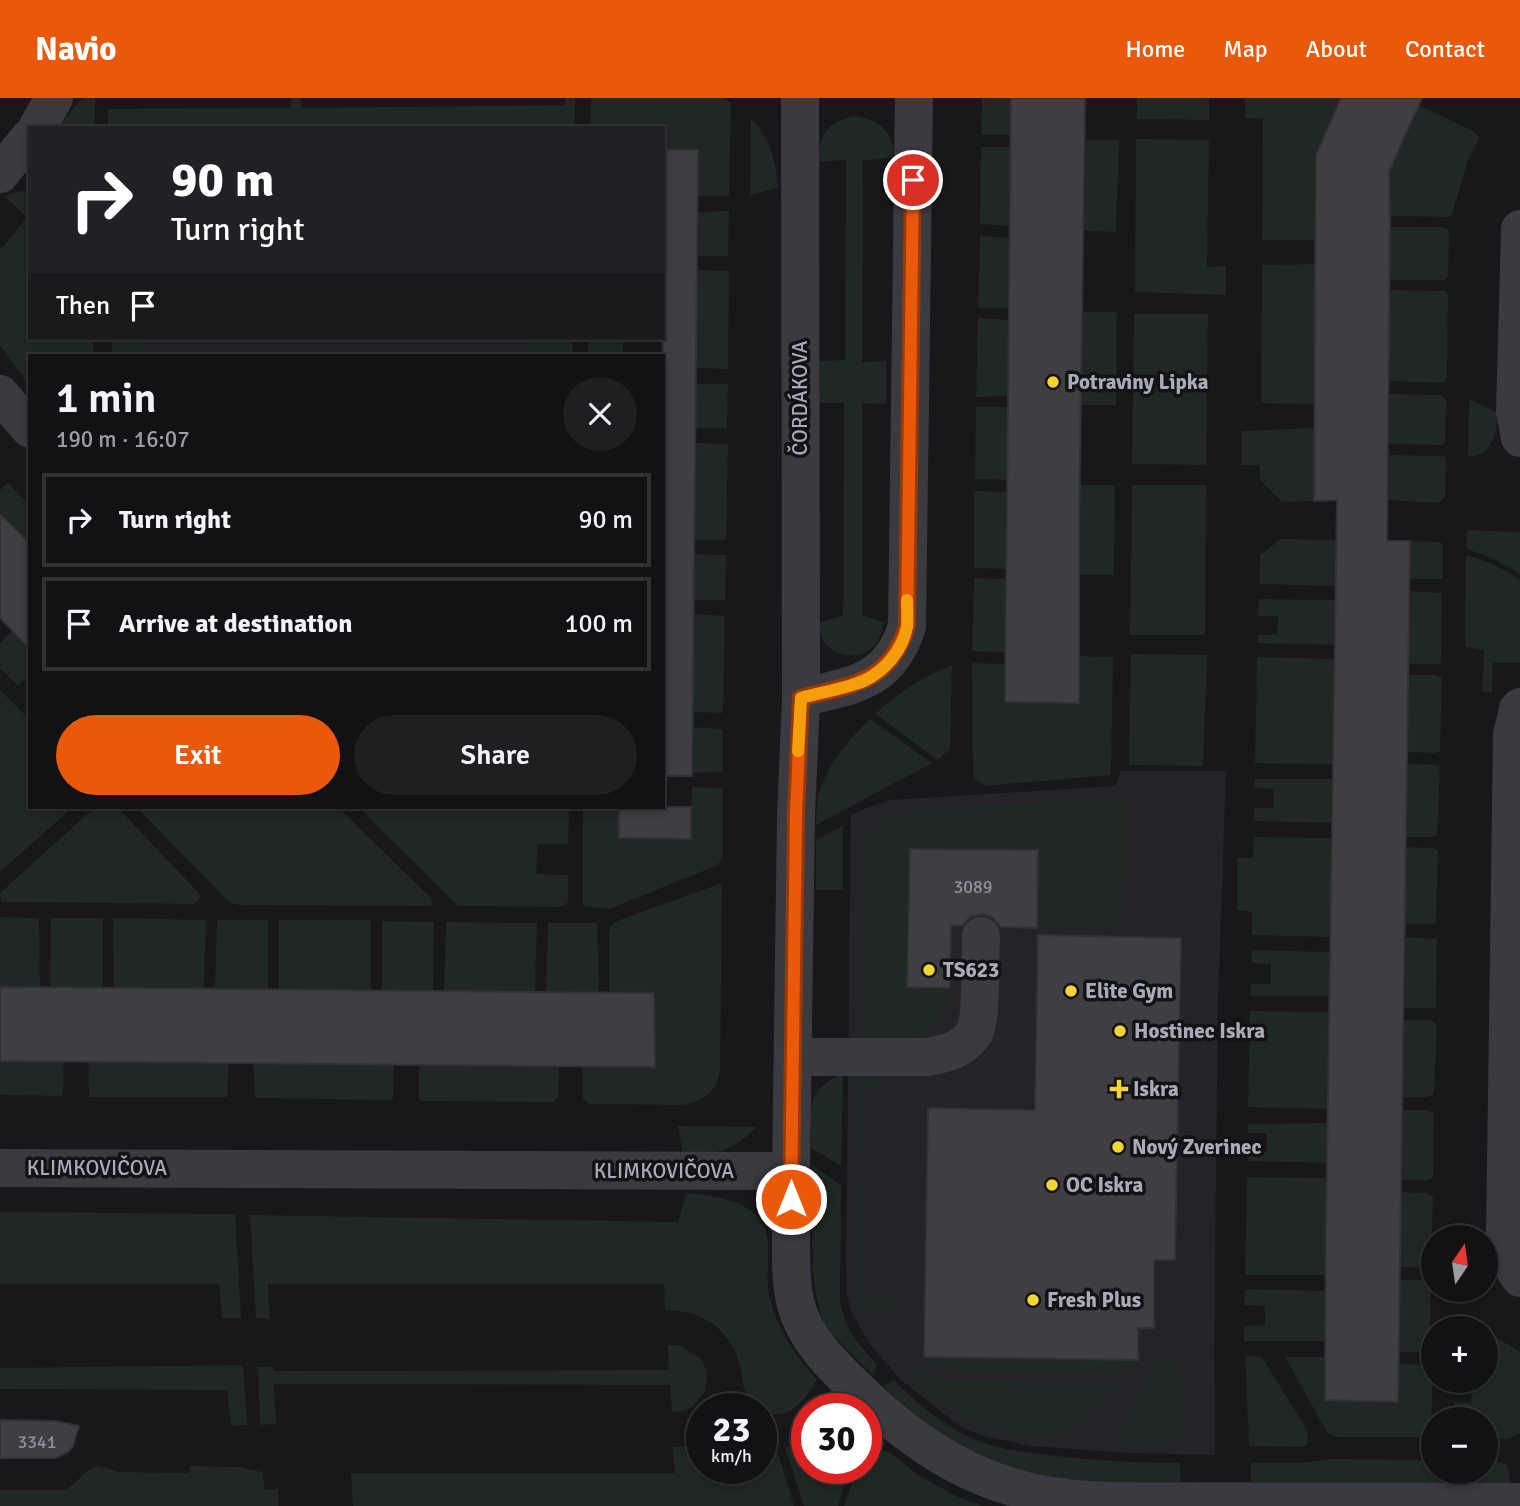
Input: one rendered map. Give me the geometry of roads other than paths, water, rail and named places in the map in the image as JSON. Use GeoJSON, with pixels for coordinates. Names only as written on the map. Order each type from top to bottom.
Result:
{"type":"FeatureCollection","features":[{"type":"Feature","properties":{"kind":"street"},"geometry":{"type":"LineString","coordinates":[[38,126],[54,98]]}},
{"type":"Feature","properties":{"kind":"street","name":"ČORDÁKOVA"},"geometry":{"type":"LineString","coordinates":[[791,1171],[796,815],[801,698],[800,98]]}},
{"type":"Feature","properties":{"kind":"street"},"geometry":{"type":"LineString","coordinates":[[801,698],[863,681],[882,669],[902,643],[907,626],[914,98]]}},
{"type":"Feature","properties":{"kind":"street"},"geometry":{"type":"LineString","coordinates":[[0,174],[28,139]]}},
{"type":"Feature","properties":{"kind":"street"},"geometry":{"type":"LineString","coordinates":[[1520,229],[1515,411],[1520,438]]}},
{"type":"Feature","properties":{"kind":"street"},"geometry":{"type":"LineString","coordinates":[[0,394],[28,427]]}},
{"type":"Feature","properties":{"kind":"street"},"geometry":{"type":"LineString","coordinates":[[1520,706],[1512,735],[1505,1236],[1514,1271],[1520,1278]]}},
{"type":"Feature","properties":{"kind":"street"},"geometry":{"type":"LineString","coordinates":[[793,1056],[927,1057],[947,1054],[961,1046],[975,1032],[979,1014],[981,936]]}},
{"type":"Feature","properties":{"kind":"street","name":"KLIMKOVIČOVA"},"geometry":{"type":"LineString","coordinates":[[0,1168],[791,1171]]}},
{"type":"Feature","properties":{"kind":"street"},"geometry":{"type":"LineString","coordinates":[[791,1171],[792,1280],[796,1304],[806,1330],[822,1353],[906,1433],[971,1472],[1006,1485],[1066,1498],[1110,1501],[1418,1504],[1520,1502]]}},
{"type":"Feature","properties":{"kind":"place","name":"Potraviny Lipka"},"geometry":{"type":"Point","coordinates":[1053,382]}},
{"type":"Feature","properties":{"kind":"place","name":"TS623"},"geometry":{"type":"Point","coordinates":[929,970]}},
{"type":"Feature","properties":{"kind":"place","name":"Elite Gym"},"geometry":{"type":"Point","coordinates":[1071,991]}},
{"type":"Feature","properties":{"kind":"place","name":"Hostinec Iskra"},"geometry":{"type":"Point","coordinates":[1120,1031]}},
{"type":"Feature","properties":{"kind":"place","name":"Iskra"},"geometry":{"type":"Point","coordinates":[1119,1089]}},
{"type":"Feature","properties":{"kind":"place","name":"Nový Zverinec"},"geometry":{"type":"Point","coordinates":[1118,1147]}},
{"type":"Feature","properties":{"kind":"place","name":"OC Iskra"},"geometry":{"type":"Point","coordinates":[1052,1185]}},
{"type":"Feature","properties":{"kind":"place","name":"Fresh Plus"},"geometry":{"type":"Point","coordinates":[1033,1300]}}]}
